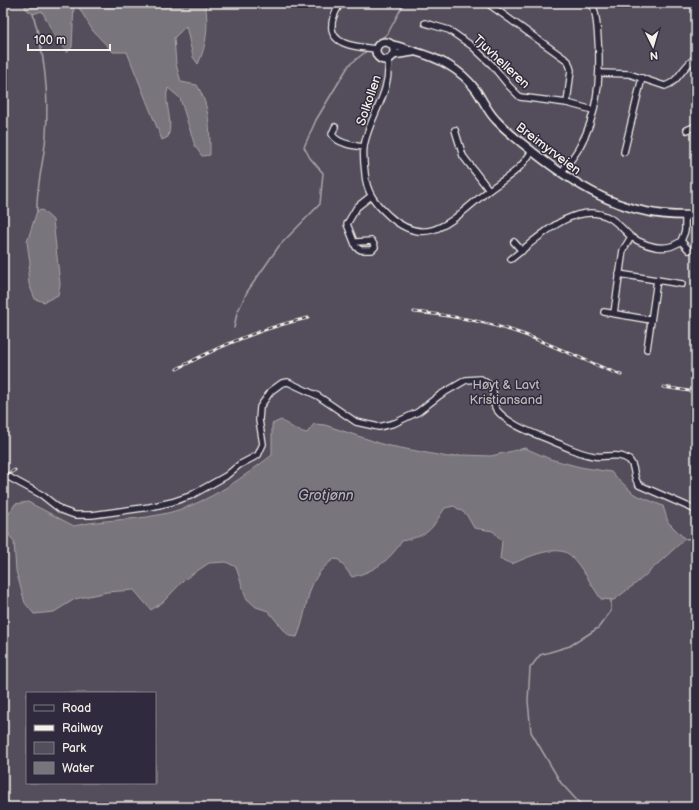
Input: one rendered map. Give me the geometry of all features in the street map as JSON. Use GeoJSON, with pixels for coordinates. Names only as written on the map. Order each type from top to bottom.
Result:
{"type":"FeatureCollection","features":[{"type":"Feature","properties":{"kind":"street"},"geometry":{"type":"LineString","coordinates":[[340,3],[332,24],[332,32],[336,38],[350,45],[376,49]]}},
{"type":"Feature","properties":{"kind":"street"},"geometry":{"type":"LineString","coordinates":[[561,174],[582,144],[593,110],[600,73],[596,25],[592,3]]}},
{"type":"Feature","properties":{"kind":"street"},"geometry":{"type":"LineString","coordinates":[[490,5],[568,61],[571,70],[568,103]]}},
{"type":"Feature","properties":{"kind":"street","name":"Tjuvhelleren"},"geometry":{"type":"LineString","coordinates":[[426,23],[449,30],[472,46],[492,64],[509,86],[520,97],[568,103],[593,110]]}},
{"type":"Feature","properties":{"kind":"street"},"geometry":{"type":"LineString","coordinates":[[385,42],[392,45],[394,50],[391,58],[383,60],[378,57],[376,49],[379,44],[385,42]]}},
{"type":"Feature","properties":{"kind":"street","name":"Breimyrveien"},"geometry":{"type":"LineString","coordinates":[[392,45],[436,58],[457,71],[471,85],[495,120],[561,174],[588,191],[620,205],[647,212],[685,216],[696,215]]}},
{"type":"Feature","properties":{"kind":"street","name":"Breimyrveien"},"geometry":{"type":"LineString","coordinates":[[391,58],[416,52]]}},
{"type":"Feature","properties":{"kind":"street","name":"Solkollen"},"geometry":{"type":"LineString","coordinates":[[391,58],[386,90],[373,120],[364,147],[366,180],[371,196],[398,223],[414,230],[428,231],[450,223],[489,190],[514,173],[532,151]]}},
{"type":"Feature","properties":{"kind":"street"},"geometry":{"type":"LineString","coordinates":[[600,73],[629,74],[661,85],[668,85],[675,80],[691,61],[696,58]]}},
{"type":"Feature","properties":{"kind":"street"},"geometry":{"type":"LineString","coordinates":[[624,152],[642,78]]}},
{"type":"Feature","properties":{"kind":"street"},"geometry":{"type":"LineString","coordinates":[[687,130],[696,126]]}},
{"type":"Feature","properties":{"kind":"street","name":"Solkollen"},"geometry":{"type":"LineString","coordinates":[[334,127],[332,134],[336,139],[351,145],[364,147]]}},
{"type":"Feature","properties":{"kind":"street"},"geometry":{"type":"LineString","coordinates":[[455,130],[463,156],[489,190]]}},
{"type":"Feature","properties":{"kind":"street"},"geometry":{"type":"LineString","coordinates":[[356,242],[350,232],[347,222],[359,204],[371,196]]}},
{"type":"Feature","properties":{"kind":"street"},"geometry":{"type":"LineString","coordinates":[[511,259],[560,222],[572,216],[585,213],[598,213],[609,217],[631,236],[645,244],[657,247],[671,246],[682,241],[685,231],[685,216]]}},
{"type":"Feature","properties":{"kind":"street"},"geometry":{"type":"LineString","coordinates":[[614,313],[623,250],[631,236]]}},
{"type":"Feature","properties":{"kind":"street"},"geometry":{"type":"LineString","coordinates":[[682,241],[689,250]]}},
{"type":"Feature","properties":{"kind":"street"},"geometry":{"type":"LineString","coordinates":[[514,242],[522,251]]}},
{"type":"Feature","properties":{"kind":"street"},"geometry":{"type":"LineString","coordinates":[[619,274],[682,284]]}},
{"type":"Feature","properties":{"kind":"street"},"geometry":{"type":"LineString","coordinates":[[647,349],[657,280]]}},
{"type":"Feature","properties":{"kind":"street"},"geometry":{"type":"LineString","coordinates":[[604,312],[651,320]]}},
{"type":"Feature","properties":{"kind":"street"},"geometry":{"type":"LineString","coordinates":[[3,474],[42,495],[61,510],[75,515],[92,515],[158,506],[190,496],[226,476],[239,465],[258,455],[263,444],[259,420],[260,407],[271,391],[282,383],[288,382],[318,396],[356,422],[379,427],[395,423],[418,412],[440,395],[462,382],[476,378],[484,380],[491,386],[494,406],[511,422],[540,437],[581,454],[597,457],[615,455],[626,458],[633,465],[635,479],[639,485],[696,510]]}},
{"type":"Feature","properties":{"kind":"green space","name":"Høyt & Lavt Kristiansand"},"geometry":{"type":"Polygon","coordinates":[[[3,3],[696,3],[696,807],[3,807],[3,3]]]}},
{"type":"Feature","properties":{"kind":"water"},"geometry":{"type":"Polygon","coordinates":[[[24,3],[205,3],[207,19],[206,34],[198,64],[193,57],[186,26],[174,38],[176,64],[181,82],[197,85],[205,101],[209,127],[210,155],[202,156],[195,146],[180,98],[168,88],[167,99],[170,130],[168,137],[162,140],[127,52],[113,52],[93,31],[79,8],[74,4],[72,47],[67,53],[56,39],[42,11],[33,14],[26,9],[24,3]]]}},
{"type":"Feature","properties":{"kind":"water"},"geometry":{"type":"Polygon","coordinates":[[[42,210],[53,220],[60,284],[58,295],[44,302],[35,299],[29,284],[28,274],[30,263],[27,242],[37,211],[42,210]]]}},
{"type":"Feature","properties":{"kind":"water","name":"Grotjønn"},"geometry":{"type":"Polygon","coordinates":[[[281,420],[297,430],[307,433],[314,424],[325,425],[385,445],[448,457],[464,455],[491,456],[525,448],[550,459],[580,467],[611,472],[634,494],[663,506],[668,522],[685,539],[639,581],[614,600],[601,599],[574,559],[565,552],[545,552],[512,564],[500,559],[502,541],[493,531],[474,528],[466,514],[454,506],[445,508],[428,531],[419,536],[402,541],[387,560],[368,572],[352,577],[339,560],[334,559],[324,567],[312,585],[297,637],[289,636],[268,611],[256,607],[246,598],[236,567],[226,562],[209,563],[185,579],[163,602],[151,610],[134,590],[107,592],[75,599],[54,612],[34,614],[25,603],[16,571],[14,542],[3,526],[3,523],[15,504],[28,502],[74,526],[95,522],[148,517],[174,511],[204,500],[232,484],[272,455],[272,424],[281,420]]]}},
{"type":"Feature","properties":{"kind":"waterway"},"geometry":{"type":"LineString","coordinates":[[372,46],[388,33],[404,3]]}},
{"type":"Feature","properties":{"kind":"waterway"},"geometry":{"type":"LineString","coordinates":[[33,14],[43,58],[47,105],[46,135],[38,192],[37,211]]}},
{"type":"Feature","properties":{"kind":"waterway"},"geometry":{"type":"LineString","coordinates":[[234,328],[237,313],[247,292],[279,246],[320,204],[323,173],[310,158],[304,147],[316,120],[349,65],[368,50]]}},
{"type":"Feature","properties":{"kind":"waterway"},"geometry":{"type":"LineString","coordinates":[[685,539],[696,538]]}},
{"type":"Feature","properties":{"kind":"waterway"},"geometry":{"type":"LineString","coordinates":[[583,807],[561,783],[531,732],[528,701],[530,668],[540,655],[570,646],[598,628],[611,611],[611,600]]}},
{"type":"Feature","properties":{"kind":"railway"},"geometry":{"type":"LineString","coordinates":[[414,312],[442,315],[498,326],[537,340],[621,375]]}},
{"type":"Feature","properties":{"kind":"railway"},"geometry":{"type":"LineString","coordinates":[[177,369],[257,332],[308,318]]}},
{"type":"Feature","properties":{"kind":"railway"},"geometry":{"type":"LineString","coordinates":[[663,387],[696,392]]}},
{"type":"Feature","properties":{"kind":"railway"},"geometry":{"type":"LineString","coordinates":[[3,477],[15,470]]}}]}
